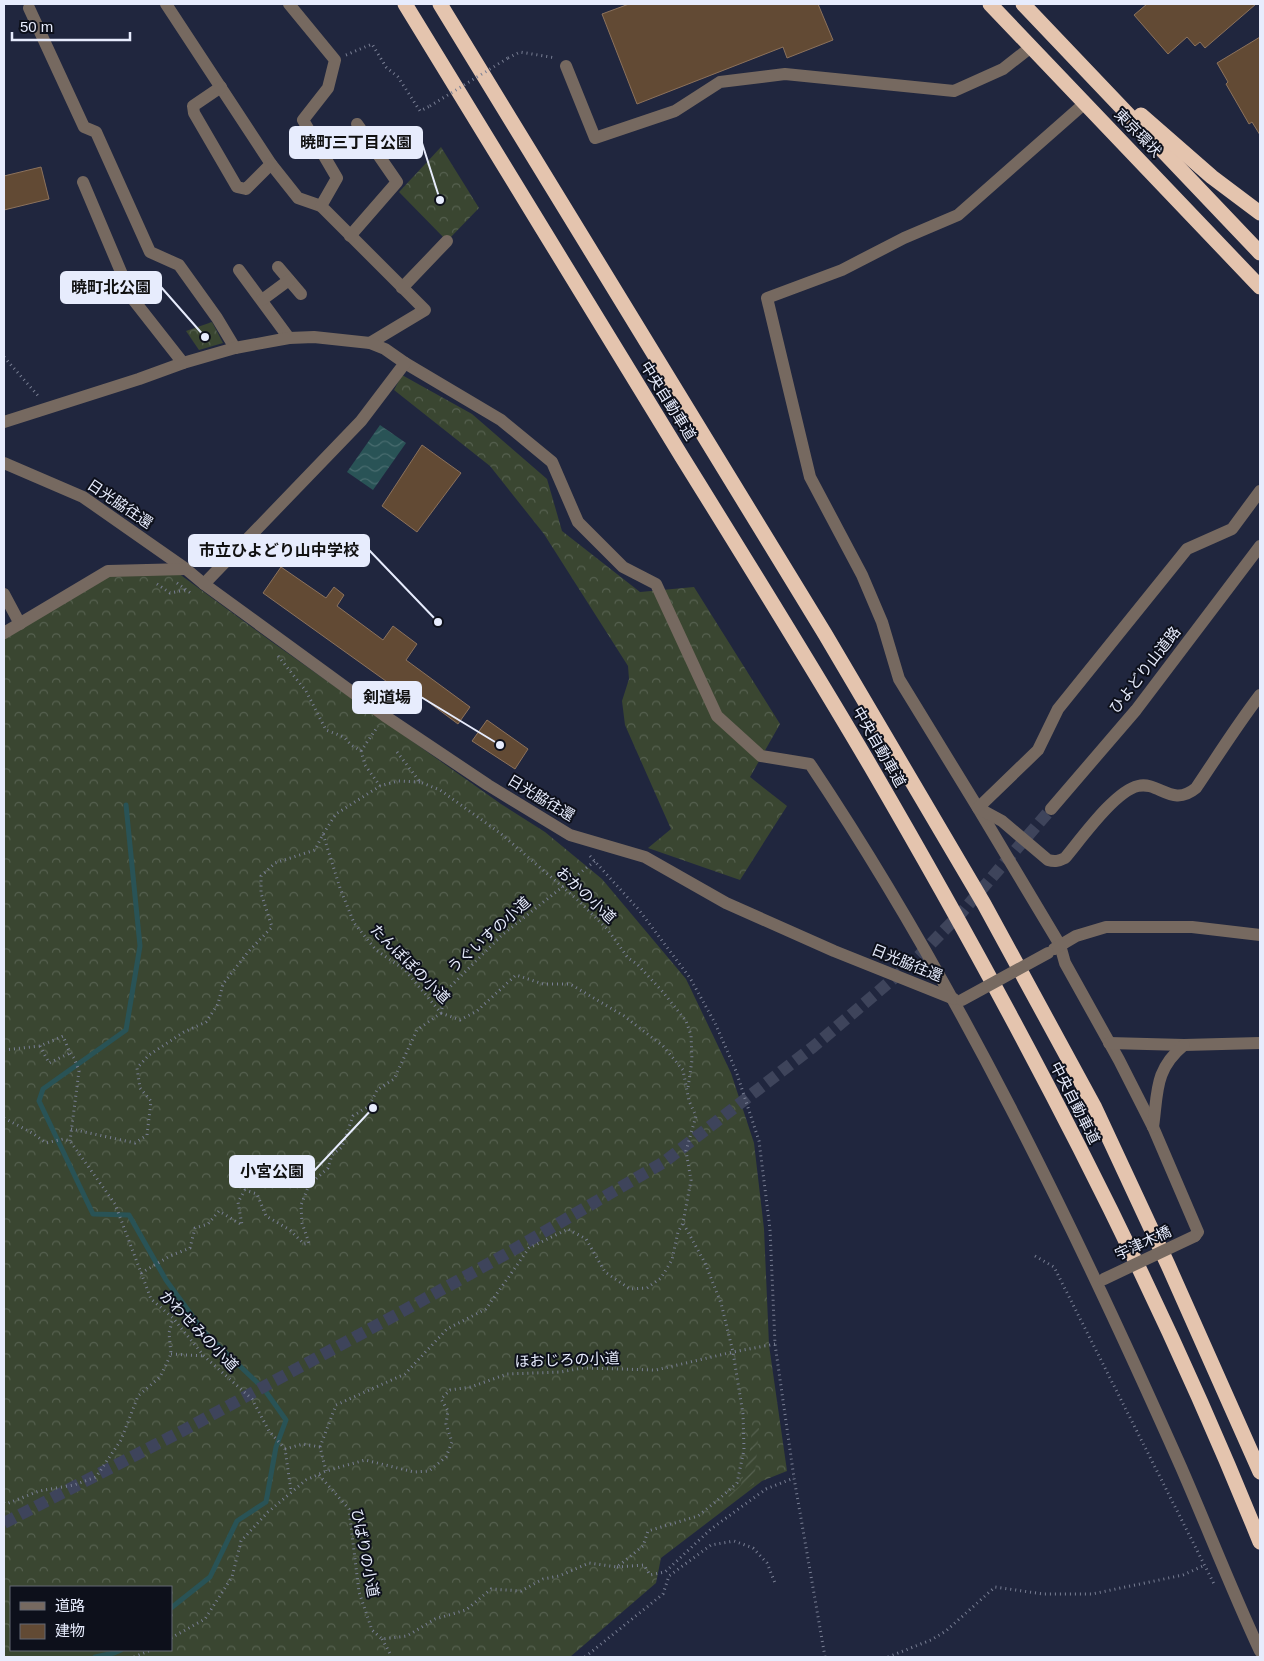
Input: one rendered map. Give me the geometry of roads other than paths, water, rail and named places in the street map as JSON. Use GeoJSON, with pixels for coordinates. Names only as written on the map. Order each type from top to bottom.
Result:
{"type":"FeatureCollection","features":[{"type":"Feature","properties":{"kind":"highway","name":"中央自動車道"},"geometry":{"type":"LineString","coordinates":[[405,4],[801,650],[946,899],[1037,1067],[1121,1232],[1198,1395],[1260,1542]]}},
{"type":"Feature","properties":{"kind":"highway","name":"中央自動車道"},"geometry":{"type":"LineString","coordinates":[[440,4],[825,634],[984,904],[1094,1106],[1168,1265],[1260,1472]]}},
{"type":"Feature","properties":{"kind":"highway","name":"東京環状"},"geometry":{"type":"LineString","coordinates":[[990,4],[1260,287]]}},
{"type":"Feature","properties":{"kind":"highway"},"geometry":{"type":"LineString","coordinates":[[1026,8],[1098,71],[1144,117],[1192,160],[1260,213]]}},
{"type":"Feature","properties":{"kind":"highway","name":"東京環状"},"geometry":{"type":"LineString","coordinates":[[1026,8],[1255,247]]}},
{"type":"Feature","properties":{"kind":"highway"},"geometry":{"type":"LineString","coordinates":[[1121,141],[1123,129],[1126,125],[1135,121]]}},
{"type":"Feature","properties":{"kind":"highway"},"geometry":{"type":"LineString","coordinates":[[1236,262],[1240,265],[1249,262],[1255,247]]}},
{"type":"Feature","properties":{"kind":"highway"},"geometry":{"type":"LineString","coordinates":[[1168,1265],[1260,1447]]}},
{"type":"Feature","properties":{"kind":"street"},"geometry":{"type":"LineString","coordinates":[[166,4],[271,164],[298,198],[321,206],[425,310],[370,343]]}},
{"type":"Feature","properties":{"kind":"street"},"geometry":{"type":"LineString","coordinates":[[288,4],[335,60],[328,88],[303,120],[338,178],[321,206]]}},
{"type":"Feature","properties":{"kind":"street"},"geometry":{"type":"LineString","coordinates":[[29,8],[84,127],[96,132],[150,252],[179,265],[217,318],[235,348]]}},
{"type":"Feature","properties":{"kind":"street"},"geometry":{"type":"LineString","coordinates":[[566,66],[595,138],[674,111],[720,82],[785,74],[954,91],[1003,69],[1031,47]]}},
{"type":"Feature","properties":{"kind":"street"},"geometry":{"type":"LineString","coordinates":[[220,86],[193,106],[194,113],[237,187],[246,189],[271,164]]}},
{"type":"Feature","properties":{"kind":"street"},"geometry":{"type":"LineString","coordinates":[[1085,103],[958,215],[904,238],[842,270],[767,298],[810,477],[862,575],[882,622],[899,680],[1060,945],[1065,963],[1153,1127]]}},
{"type":"Feature","properties":{"kind":"street"},"geometry":{"type":"LineString","coordinates":[[350,236],[398,182],[357,124]]}},
{"type":"Feature","properties":{"kind":"street"},"geometry":{"type":"LineString","coordinates":[[83,182],[132,298],[183,363]]}},
{"type":"Feature","properties":{"kind":"street"},"geometry":{"type":"LineString","coordinates":[[402,288],[447,241]]}},
{"type":"Feature","properties":{"kind":"street"},"geometry":{"type":"LineString","coordinates":[[278,267],[301,294]]}},
{"type":"Feature","properties":{"kind":"street"},"geometry":{"type":"LineString","coordinates":[[239,270],[289,338]]}},
{"type":"Feature","properties":{"kind":"street"},"geometry":{"type":"LineString","coordinates":[[262,300],[289,280]]}},
{"type":"Feature","properties":{"kind":"street"},"geometry":{"type":"LineString","coordinates":[[4,422],[140,379],[183,363],[235,348],[289,338],[314,337],[370,343],[385,349],[501,420],[552,462],[578,522],[623,567],[656,584],[718,716],[761,756],[810,764],[849,822],[957,999],[1100,1281],[1260,1651]]}},
{"type":"Feature","properties":{"kind":"street"},"geometry":{"type":"LineString","coordinates":[[204,584],[361,421],[405,363]]}},
{"type":"Feature","properties":{"kind":"street","name":"日光脇往還"},"geometry":{"type":"LineString","coordinates":[[4,463],[83,497],[385,716],[488,785],[570,835],[645,857],[726,902],[834,951],[957,999]]}},
{"type":"Feature","properties":{"kind":"street"},"geometry":{"type":"LineString","coordinates":[[978,808],[1038,750],[1058,708],[1187,549],[1232,529],[1260,492]]}},
{"type":"Feature","properties":{"kind":"street","name":"ひよどり山道路"},"geometry":{"type":"LineString","coordinates":[[1051,810],[1136,710],[1260,546]]}},
{"type":"Feature","properties":{"kind":"street"},"geometry":{"type":"LineString","coordinates":[[4,633],[108,571],[186,570]]}},
{"type":"Feature","properties":{"kind":"street"},"geometry":{"type":"LineString","coordinates":[[4,594],[20,624]]}},
{"type":"Feature","properties":{"kind":"street"},"geometry":{"type":"LineString","coordinates":[[978,808],[1002,821],[1048,860],[1065,858],[1112,802],[1135,786],[1146,786],[1182,796],[1196,788],[1235,728],[1260,695]]}},
{"type":"Feature","properties":{"kind":"street"},"geometry":{"type":"LineString","coordinates":[[957,999],[1048,953],[1060,945],[1093,930],[1106,927],[1192,927],[1260,935]]}},
{"type":"Feature","properties":{"kind":"street"},"geometry":{"type":"LineString","coordinates":[[1109,1043],[1184,1045],[1260,1043]]}},
{"type":"Feature","properties":{"kind":"street"},"geometry":{"type":"LineString","coordinates":[[1153,1127],[1157,1089],[1162,1070],[1171,1057],[1184,1045]]}},
{"type":"Feature","properties":{"kind":"street","name":"宇津木橋"},"geometry":{"type":"LineString","coordinates":[[1100,1281],[1195,1236],[1198,1232],[1153,1127]]}},
{"type":"Feature","properties":{"kind":"water"},"geometry":{"type":"Polygon","coordinates":[[[380,425],[406,443],[373,490],[347,472],[380,425]]]}},
{"type":"Feature","properties":{"kind":"waterway"},"geometry":{"type":"LineString","coordinates":[[126,805],[140,946],[126,1030],[43,1089],[39,1101],[93,1214],[129,1215],[166,1280],[204,1332],[264,1389],[286,1420],[276,1447],[266,1502],[237,1521],[210,1577],[172,1607]]}},
{"type":"Feature","properties":{"kind":"waterway"},"geometry":{"type":"LineString","coordinates":[[95,1657],[119,1651]]}},
{"type":"Feature","properties":{"kind":"tunnel"},"geometry":{"type":"LineString","coordinates":[[4,1523],[184,1430],[392,1317],[506,1254],[664,1162],[813,1047],[913,962],[962,912],[1051,809]]}},
{"type":"Feature","properties":{"kind":"place","name":"暁町三丁目公園"},"geometry":{"type":"Point","coordinates":[440,200]}},
{"type":"Feature","properties":{"kind":"place","name":"暁町北公園"},"geometry":{"type":"Point","coordinates":[205,337]}},
{"type":"Feature","properties":{"kind":"place","name":"市立ひよどり山中学校"},"geometry":{"type":"Point","coordinates":[438,622]}},
{"type":"Feature","properties":{"kind":"place","name":"剣道場"},"geometry":{"type":"Point","coordinates":[500,745]}},
{"type":"Feature","properties":{"kind":"place","name":"小宮公園"},"geometry":{"type":"Point","coordinates":[373,1108]}}]}
